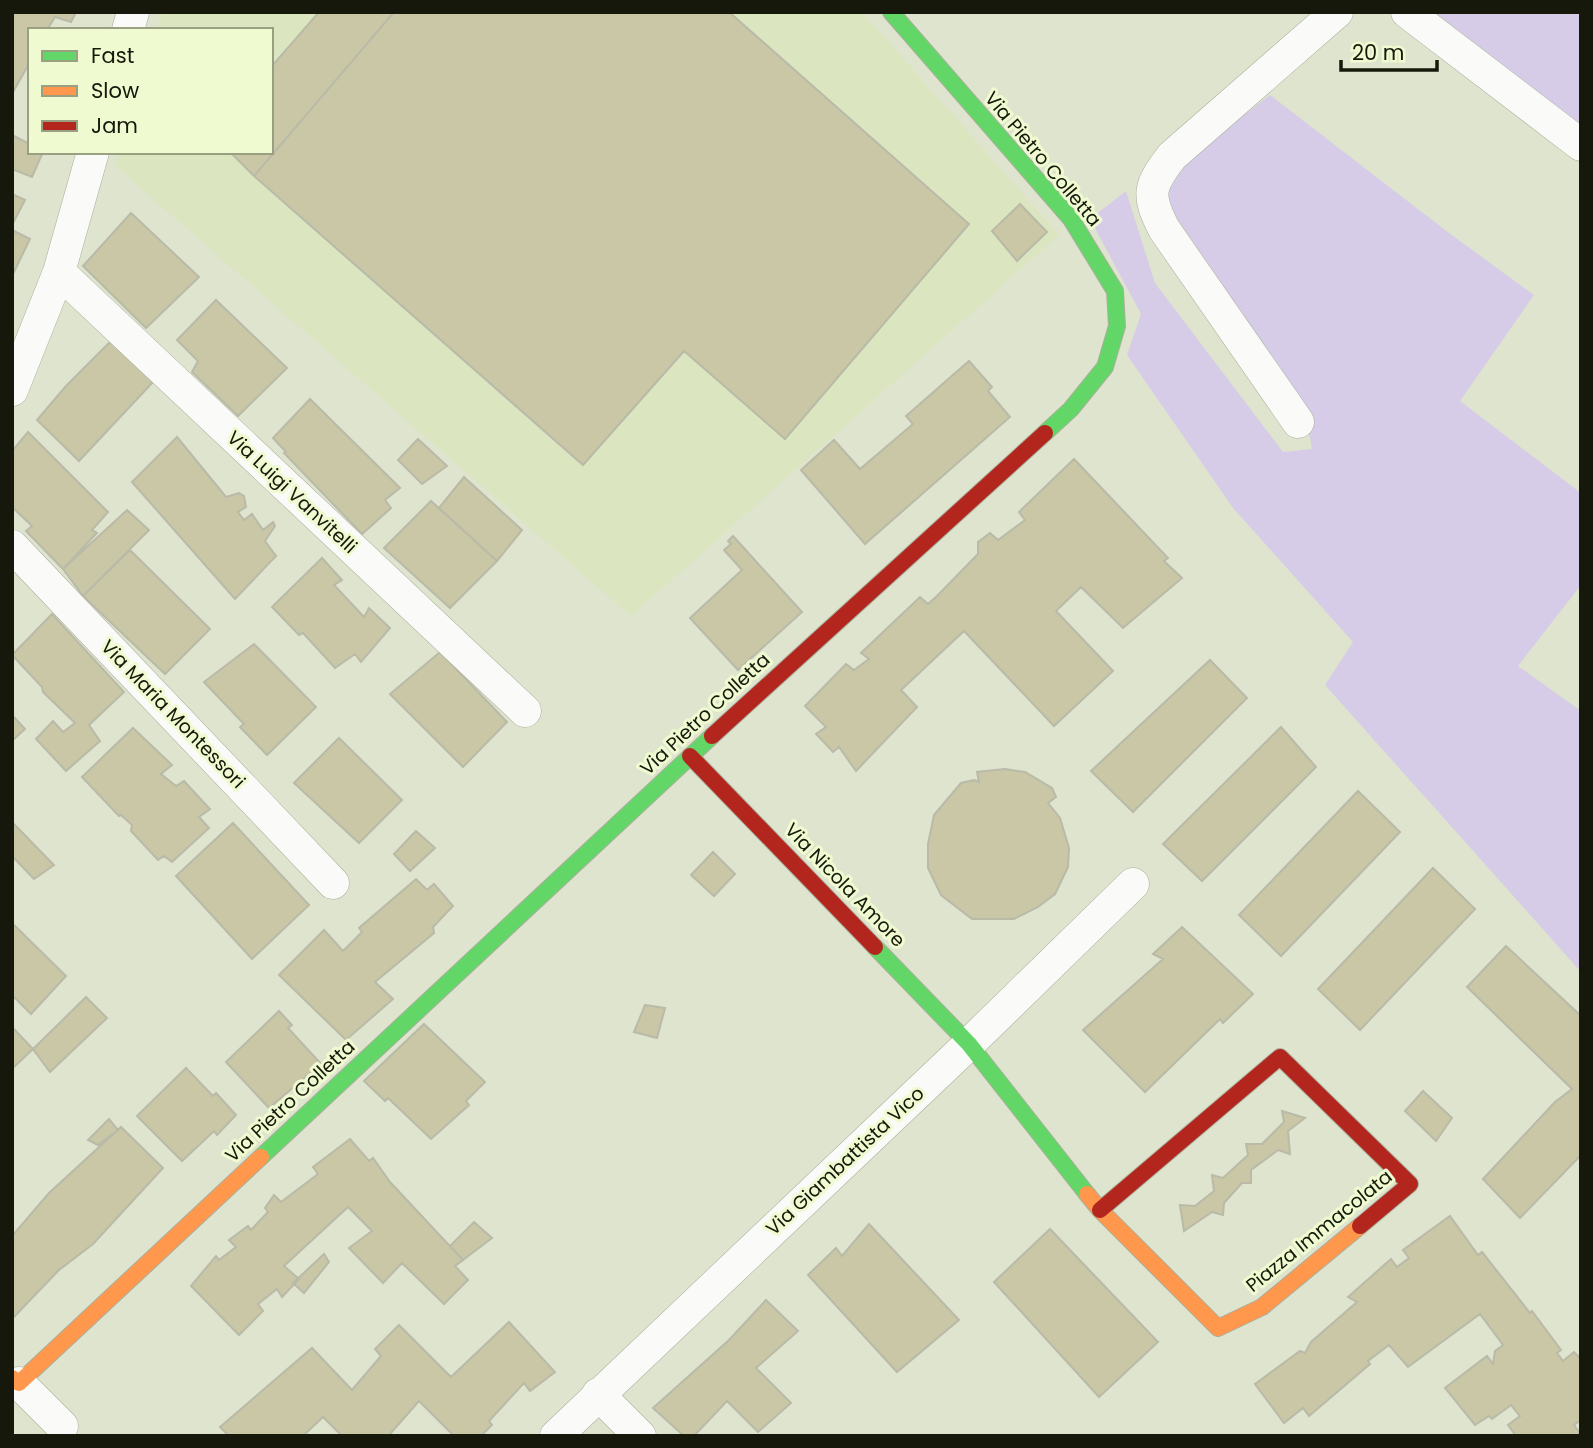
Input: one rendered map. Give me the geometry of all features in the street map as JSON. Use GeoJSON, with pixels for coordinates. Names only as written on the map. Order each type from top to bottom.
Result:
{"type":"FeatureCollection","features":[{"type":"Feature","properties":{"kind":"street","name":"Via Pietro Colletta"},"geometry":{"type":"LineString","coordinates":[[16,1381],[690,756],[1071,409],[1105,367],[1117,326],[1115,291],[1071,219],[891,12]]}},
{"type":"Feature","properties":{"kind":"street"},"geometry":{"type":"LineString","coordinates":[[1298,422],[1164,229],[1153,208],[1154,181],[1172,156],[1337,12]]}},
{"type":"Feature","properties":{"kind":"street"},"geometry":{"type":"LineString","coordinates":[[1407,12],[1581,145]]}},
{"type":"Feature","properties":{"kind":"street"},"geometry":{"type":"LineString","coordinates":[[12,390],[59,272],[92,154]]}},
{"type":"Feature","properties":{"kind":"street","name":"Via Luigi Vanvitelli"},"geometry":{"type":"LineString","coordinates":[[59,272],[525,711]]}},
{"type":"Feature","properties":{"kind":"street","name":"Via Maria Montessori"},"geometry":{"type":"LineString","coordinates":[[12,546],[333,883]]}},
{"type":"Feature","properties":{"kind":"street","name":"Via Nicola Amore"},"geometry":{"type":"LineString","coordinates":[[690,756],[969,1044]]}},
{"type":"Feature","properties":{"kind":"street","name":"Via Giambattista Vico"},"geometry":{"type":"LineString","coordinates":[[556,1436],[597,1394],[969,1044],[1133,884]]}},
{"type":"Feature","properties":{"kind":"street","name":"Piazza Immacolata"},"geometry":{"type":"LineString","coordinates":[[969,1044],[1100,1210],[1218,1328],[1262,1307],[1410,1184],[1280,1057],[1100,1210]]}},
{"type":"Feature","properties":{"kind":"street"},"geometry":{"type":"LineString","coordinates":[[16,1381],[61,1433]]}},
{"type":"Feature","properties":{"kind":"street"},"geometry":{"type":"LineString","coordinates":[[597,1394],[640,1436]]}},
{"type":"Feature","properties":{"kind":"shaded area"},"geometry":{"type":"Polygon","coordinates":[[[162,12],[862,12],[1059,235],[631,616],[115,166],[118,154],[273,154],[273,28],[158,28],[162,12]]]}},
{"type":"Feature","properties":{"kind":"shaded area"},"geometry":{"type":"Polygon","coordinates":[[[1418,12],[1581,12],[1581,136],[1418,12]]]}},
{"type":"Feature","properties":{"kind":"shaded area"},"geometry":{"type":"Polygon","coordinates":[[[1270,95],[1534,295],[1460,401],[1581,493],[1581,585],[1518,666],[1581,711],[1581,972],[1325,685],[1353,642],[1233,508],[1127,355],[1141,314],[1090,219],[1126,191],[1155,283],[1283,452],[1312,449],[1307,421],[1312,413],[1293,403],[1160,199],[1183,162],[1270,95]]]}},
{"type":"Feature","properties":{"kind":"building"},"geometry":{"type":"Polygon","coordinates":[[[12,12],[76,12],[71,22],[55,17],[48,28],[28,28],[28,66],[12,94],[12,12]]]}},
{"type":"Feature","properties":{"kind":"building"},"geometry":{"type":"Polygon","coordinates":[[[319,12],[394,12],[273,154],[273,65],[319,12]]]}},
{"type":"Feature","properties":{"kind":"building"},"geometry":{"type":"Polygon","coordinates":[[[394,12],[729,12],[969,224],[785,439],[684,351],[583,465],[254,176],[394,12]]]}},
{"type":"Feature","properties":{"kind":"building"},"geometry":{"type":"Polygon","coordinates":[[[12,135],[28,143],[28,154],[42,154],[32,177],[12,169],[12,135]]]}},
{"type":"Feature","properties":{"kind":"building"},"geometry":{"type":"Polygon","coordinates":[[[232,154],[273,154],[254,176],[232,154]]]}},
{"type":"Feature","properties":{"kind":"building"},"geometry":{"type":"Polygon","coordinates":[[[12,194],[25,200],[12,225],[12,194]]]}},
{"type":"Feature","properties":{"kind":"building"},"geometry":{"type":"Polygon","coordinates":[[[1020,204],[1047,232],[1017,261],[992,231],[1020,204]]]}},
{"type":"Feature","properties":{"kind":"building"},"geometry":{"type":"Polygon","coordinates":[[[131,213],[199,277],[146,328],[83,266],[131,213]]]}},
{"type":"Feature","properties":{"kind":"building"},"geometry":{"type":"Polygon","coordinates":[[[12,230],[30,239],[12,276],[12,230]]]}},
{"type":"Feature","properties":{"kind":"building"},"geometry":{"type":"Polygon","coordinates":[[[216,300],[287,368],[238,416],[192,372],[198,361],[177,340],[216,300]]]}},
{"type":"Feature","properties":{"kind":"building"},"geometry":{"type":"Polygon","coordinates":[[[111,341],[153,382],[79,461],[37,420],[111,341]]]}},
{"type":"Feature","properties":{"kind":"building"},"geometry":{"type":"Polygon","coordinates":[[[969,361],[992,387],[988,391],[1010,417],[865,544],[801,470],[834,440],[860,469],[913,424],[906,416],[969,361]]]}},
{"type":"Feature","properties":{"kind":"building"},"geometry":{"type":"Polygon","coordinates":[[[310,399],[400,488],[385,500],[391,508],[362,534],[284,453],[286,452],[273,438],[310,399]]]}},
{"type":"Feature","properties":{"kind":"building"},"geometry":{"type":"Polygon","coordinates":[[[28,432],[108,512],[92,530],[97,533],[63,569],[26,531],[32,526],[12,507],[12,451],[28,432]]]}},
{"type":"Feature","properties":{"kind":"building"},"geometry":{"type":"Polygon","coordinates":[[[177,437],[226,497],[239,493],[244,496],[246,507],[238,512],[244,520],[252,514],[263,530],[273,522],[275,526],[265,541],[276,556],[235,599],[132,482],[177,437]]]}},
{"type":"Feature","properties":{"kind":"building"},"geometry":{"type":"Polygon","coordinates":[[[418,439],[447,466],[422,484],[398,460],[418,439]]]}},
{"type":"Feature","properties":{"kind":"building"},"geometry":{"type":"Polygon","coordinates":[[[1074,459],[1168,558],[1164,561],[1182,578],[1123,628],[1081,587],[1056,611],[1113,671],[1054,726],[964,631],[901,690],[917,707],[856,771],[839,747],[833,752],[816,734],[826,727],[805,706],[846,664],[854,670],[869,659],[861,653],[920,597],[928,604],[937,596],[978,554],[978,542],[990,533],[998,540],[1025,520],[1019,512],[1074,459]]]}},
{"type":"Feature","properties":{"kind":"building"},"geometry":{"type":"Polygon","coordinates":[[[464,477],[522,530],[497,561],[439,508],[464,477]]]}},
{"type":"Feature","properties":{"kind":"building"},"geometry":{"type":"Polygon","coordinates":[[[431,501],[497,561],[450,608],[384,548],[431,501]]]}},
{"type":"Feature","properties":{"kind":"building"},"geometry":{"type":"Polygon","coordinates":[[[127,510],[149,530],[83,596],[63,569],[127,510]]]}},
{"type":"Feature","properties":{"kind":"building"},"geometry":{"type":"Polygon","coordinates":[[[733,536],[802,612],[738,670],[690,618],[742,570],[724,550],[731,544],[728,541],[733,536]]]}},
{"type":"Feature","properties":{"kind":"building"},"geometry":{"type":"Polygon","coordinates":[[[130,550],[210,629],[165,674],[83,596],[130,550]]]}},
{"type":"Feature","properties":{"kind":"building"},"geometry":{"type":"Polygon","coordinates":[[[322,558],[342,580],[334,585],[364,617],[369,608],[390,628],[361,662],[355,654],[335,668],[303,633],[299,635],[272,607],[322,558]]]}},
{"type":"Feature","properties":{"kind":"building"},"geometry":{"type":"Polygon","coordinates":[[[52,614],[124,692],[89,725],[100,741],[66,771],[36,739],[53,721],[63,732],[75,723],[43,692],[42,687],[12,655],[52,614]]]}},
{"type":"Feature","properties":{"kind":"building"},"geometry":{"type":"Polygon","coordinates":[[[254,644],[316,707],[267,755],[240,727],[244,724],[204,682],[254,644]]]}},
{"type":"Feature","properties":{"kind":"building"},"geometry":{"type":"Polygon","coordinates":[[[440,652],[507,722],[463,767],[390,694],[440,652]]]}},
{"type":"Feature","properties":{"kind":"building"},"geometry":{"type":"Polygon","coordinates":[[[1210,660],[1247,698],[1133,812],[1091,771],[1210,660]]]}},
{"type":"Feature","properties":{"kind":"building"},"geometry":{"type":"Polygon","coordinates":[[[12,715],[25,729],[12,741],[12,715]]]}},
{"type":"Feature","properties":{"kind":"building"},"geometry":{"type":"Polygon","coordinates":[[[1281,727],[1316,767],[1202,881],[1163,844],[1281,727]]]}},
{"type":"Feature","properties":{"kind":"building"},"geometry":{"type":"Polygon","coordinates":[[[133,728],[172,765],[161,774],[176,786],[184,781],[210,809],[199,817],[209,828],[172,862],[164,856],[158,860],[131,831],[132,825],[119,816],[82,777],[133,728]]]}},
{"type":"Feature","properties":{"kind":"building"},"geometry":{"type":"Polygon","coordinates":[[[339,738],[402,800],[359,843],[294,783],[339,738]]]}},
{"type":"Feature","properties":{"kind":"building"},"geometry":{"type":"Polygon","coordinates":[[[1005,769],[1025,772],[1052,788],[1056,797],[1048,803],[1060,818],[1069,848],[1068,867],[1055,894],[1038,907],[1014,919],[972,919],[941,895],[928,868],[928,844],[934,815],[961,783],[974,780],[979,782],[977,772],[1005,769]]]}},
{"type":"Feature","properties":{"kind":"building"},"geometry":{"type":"Polygon","coordinates":[[[1358,791],[1400,832],[1281,956],[1239,915],[1358,791]]]}},
{"type":"Feature","properties":{"kind":"building"},"geometry":{"type":"Polygon","coordinates":[[[12,822],[54,865],[34,879],[12,856],[12,822]]]}},
{"type":"Feature","properties":{"kind":"building"},"geometry":{"type":"Polygon","coordinates":[[[233,823],[309,905],[252,959],[176,876],[233,823]]]}},
{"type":"Feature","properties":{"kind":"building"},"geometry":{"type":"Polygon","coordinates":[[[416,831],[435,848],[410,871],[394,854],[416,831]]]}},
{"type":"Feature","properties":{"kind":"building"},"geometry":{"type":"Polygon","coordinates":[[[713,852],[735,874],[714,896],[691,875],[713,852]]]}},
{"type":"Feature","properties":{"kind":"building"},"geometry":{"type":"Polygon","coordinates":[[[1433,868],[1475,909],[1360,1030],[1318,989],[1433,868]]]}},
{"type":"Feature","properties":{"kind":"building"},"geometry":{"type":"Polygon","coordinates":[[[416,879],[427,890],[434,884],[453,906],[433,927],[434,933],[375,982],[393,999],[346,1040],[279,975],[324,930],[343,951],[362,932],[359,928],[416,879]]]}},
{"type":"Feature","properties":{"kind":"building"},"geometry":{"type":"Polygon","coordinates":[[[12,923],[66,976],[31,1014],[12,995],[12,923]]]}},
{"type":"Feature","properties":{"kind":"building"},"geometry":{"type":"Polygon","coordinates":[[[1182,927],[1253,994],[1223,1023],[1220,1019],[1145,1092],[1083,1030],[1163,959],[1153,954],[1182,927]]]}},
{"type":"Feature","properties":{"kind":"building"},"geometry":{"type":"Polygon","coordinates":[[[1506,946],[1581,1016],[1581,1155],[1520,1218],[1483,1179],[1555,1102],[1572,1089],[1467,987],[1506,946]]]}},
{"type":"Feature","properties":{"kind":"building"},"geometry":{"type":"Polygon","coordinates":[[[86,997],[107,1018],[50,1072],[33,1049],[86,997]]]}},
{"type":"Feature","properties":{"kind":"building"},"geometry":{"type":"Polygon","coordinates":[[[645,1005],[665,1008],[657,1038],[634,1032],[645,1005]]]}},
{"type":"Feature","properties":{"kind":"building"},"geometry":{"type":"Polygon","coordinates":[[[279,1011],[292,1025],[288,1028],[321,1064],[269,1108],[226,1062],[279,1011]]]}},
{"type":"Feature","properties":{"kind":"building"},"geometry":{"type":"Polygon","coordinates":[[[424,1024],[485,1082],[466,1101],[469,1105],[431,1139],[388,1098],[385,1101],[364,1081],[424,1024]]]}},
{"type":"Feature","properties":{"kind":"building"},"geometry":{"type":"Polygon","coordinates":[[[12,1027],[33,1049],[12,1069],[12,1027]]]}},
{"type":"Feature","properties":{"kind":"building"},"geometry":{"type":"Polygon","coordinates":[[[186,1068],[213,1096],[216,1093],[236,1115],[217,1135],[214,1131],[182,1161],[137,1116],[186,1068]]]}},
{"type":"Feature","properties":{"kind":"building"},"geometry":{"type":"Polygon","coordinates":[[[1423,1091],[1452,1118],[1436,1141],[1405,1111],[1423,1091]]]}},
{"type":"Feature","properties":{"kind":"building"},"geometry":{"type":"Polygon","coordinates":[[[1282,1111],[1305,1118],[1288,1131],[1290,1154],[1278,1150],[1251,1170],[1251,1183],[1242,1183],[1224,1203],[1223,1215],[1212,1212],[1184,1231],[1180,1205],[1195,1206],[1214,1191],[1212,1175],[1223,1178],[1248,1155],[1246,1144],[1262,1144],[1284,1122],[1282,1111]]]}},
{"type":"Feature","properties":{"kind":"building"},"geometry":{"type":"Polygon","coordinates":[[[109,1119],[118,1130],[98,1145],[88,1140],[109,1119]]]}},
{"type":"Feature","properties":{"kind":"building"},"geometry":{"type":"Polygon","coordinates":[[[121,1127],[163,1168],[93,1244],[59,1270],[12,1319],[12,1236],[49,1193],[121,1127]]]}},
{"type":"Feature","properties":{"kind":"building"},"geometry":{"type":"Polygon","coordinates":[[[350,1139],[369,1161],[373,1158],[390,1182],[463,1260],[455,1266],[468,1280],[444,1304],[402,1263],[383,1283],[349,1248],[372,1231],[348,1207],[284,1266],[299,1279],[282,1297],[277,1289],[258,1304],[263,1311],[239,1335],[191,1286],[216,1256],[219,1260],[236,1247],[229,1240],[248,1226],[251,1230],[268,1212],[265,1208],[274,1195],[281,1202],[318,1174],[313,1167],[350,1139]]]}},
{"type":"Feature","properties":{"kind":"building"},"geometry":{"type":"Polygon","coordinates":[[[1450,1216],[1478,1255],[1482,1252],[1530,1313],[1532,1311],[1561,1350],[1557,1353],[1563,1361],[1574,1352],[1581,1359],[1581,1420],[1574,1425],[1580,1433],[1575,1436],[1516,1436],[1508,1425],[1520,1416],[1511,1405],[1492,1419],[1489,1416],[1475,1425],[1445,1388],[1487,1356],[1493,1364],[1495,1351],[1503,1345],[1480,1314],[1408,1367],[1389,1345],[1309,1416],[1303,1408],[1284,1423],[1255,1384],[1300,1351],[1305,1353],[1311,1342],[1357,1302],[1348,1297],[1391,1259],[1397,1267],[1409,1258],[1403,1250],[1450,1216]]]}},
{"type":"Feature","properties":{"kind":"building"},"geometry":{"type":"Polygon","coordinates":[[[474,1222],[492,1238],[463,1260],[450,1246],[474,1222]]]}},
{"type":"Feature","properties":{"kind":"building"},"geometry":{"type":"Polygon","coordinates":[[[869,1224],[959,1320],[897,1372],[808,1275],[836,1248],[842,1256],[869,1224]]]}},
{"type":"Feature","properties":{"kind":"building"},"geometry":{"type":"Polygon","coordinates":[[[1050,1229],[1158,1342],[1099,1397],[994,1282],[1050,1229]]]}},
{"type":"Feature","properties":{"kind":"building"},"geometry":{"type":"Polygon","coordinates":[[[324,1254],[329,1262],[304,1293],[293,1283],[324,1254]]]}},
{"type":"Feature","properties":{"kind":"building"},"geometry":{"type":"Polygon","coordinates":[[[766,1300],[798,1331],[756,1368],[791,1403],[758,1432],[727,1401],[694,1436],[684,1436],[653,1408],[729,1340],[766,1300]]]}},
{"type":"Feature","properties":{"kind":"building"},"geometry":{"type":"Polygon","coordinates":[[[509,1322],[555,1372],[530,1391],[524,1383],[489,1421],[492,1425],[481,1436],[454,1436],[419,1401],[391,1436],[342,1436],[323,1417],[303,1436],[229,1436],[220,1427],[312,1348],[352,1390],[381,1356],[375,1349],[399,1325],[451,1377],[509,1322]]]}},
{"type":"Feature","properties":{"kind":"traffic: fast"},"geometry":{"type":"LineString","coordinates":[[891,12],[1071,219],[1115,291],[1117,326],[1105,367],[1071,409],[1045,433]]}},
{"type":"Feature","properties":{"kind":"traffic: fast"},"geometry":{"type":"LineString","coordinates":[[261,1157],[712,736]]}},
{"type":"Feature","properties":{"kind":"traffic: fast"},"geometry":{"type":"LineString","coordinates":[[875,947],[969,1044],[1087,1194]]}},
{"type":"Feature","properties":{"kind":"traffic: slow"},"geometry":{"type":"LineString","coordinates":[[12,1378],[19,1383],[261,1157]]}},
{"type":"Feature","properties":{"kind":"traffic: slow"},"geometry":{"type":"LineString","coordinates":[[1087,1194],[1218,1328],[1262,1307],[1360,1226]]}},
{"type":"Feature","properties":{"kind":"traffic: jam"},"geometry":{"type":"LineString","coordinates":[[712,736],[1045,433]]}},
{"type":"Feature","properties":{"kind":"traffic: jam"},"geometry":{"type":"LineString","coordinates":[[690,756],[875,947]]}},
{"type":"Feature","properties":{"kind":"traffic: jam"},"geometry":{"type":"LineString","coordinates":[[1100,1210],[1280,1057],[1410,1184],[1360,1226]]}}]}
